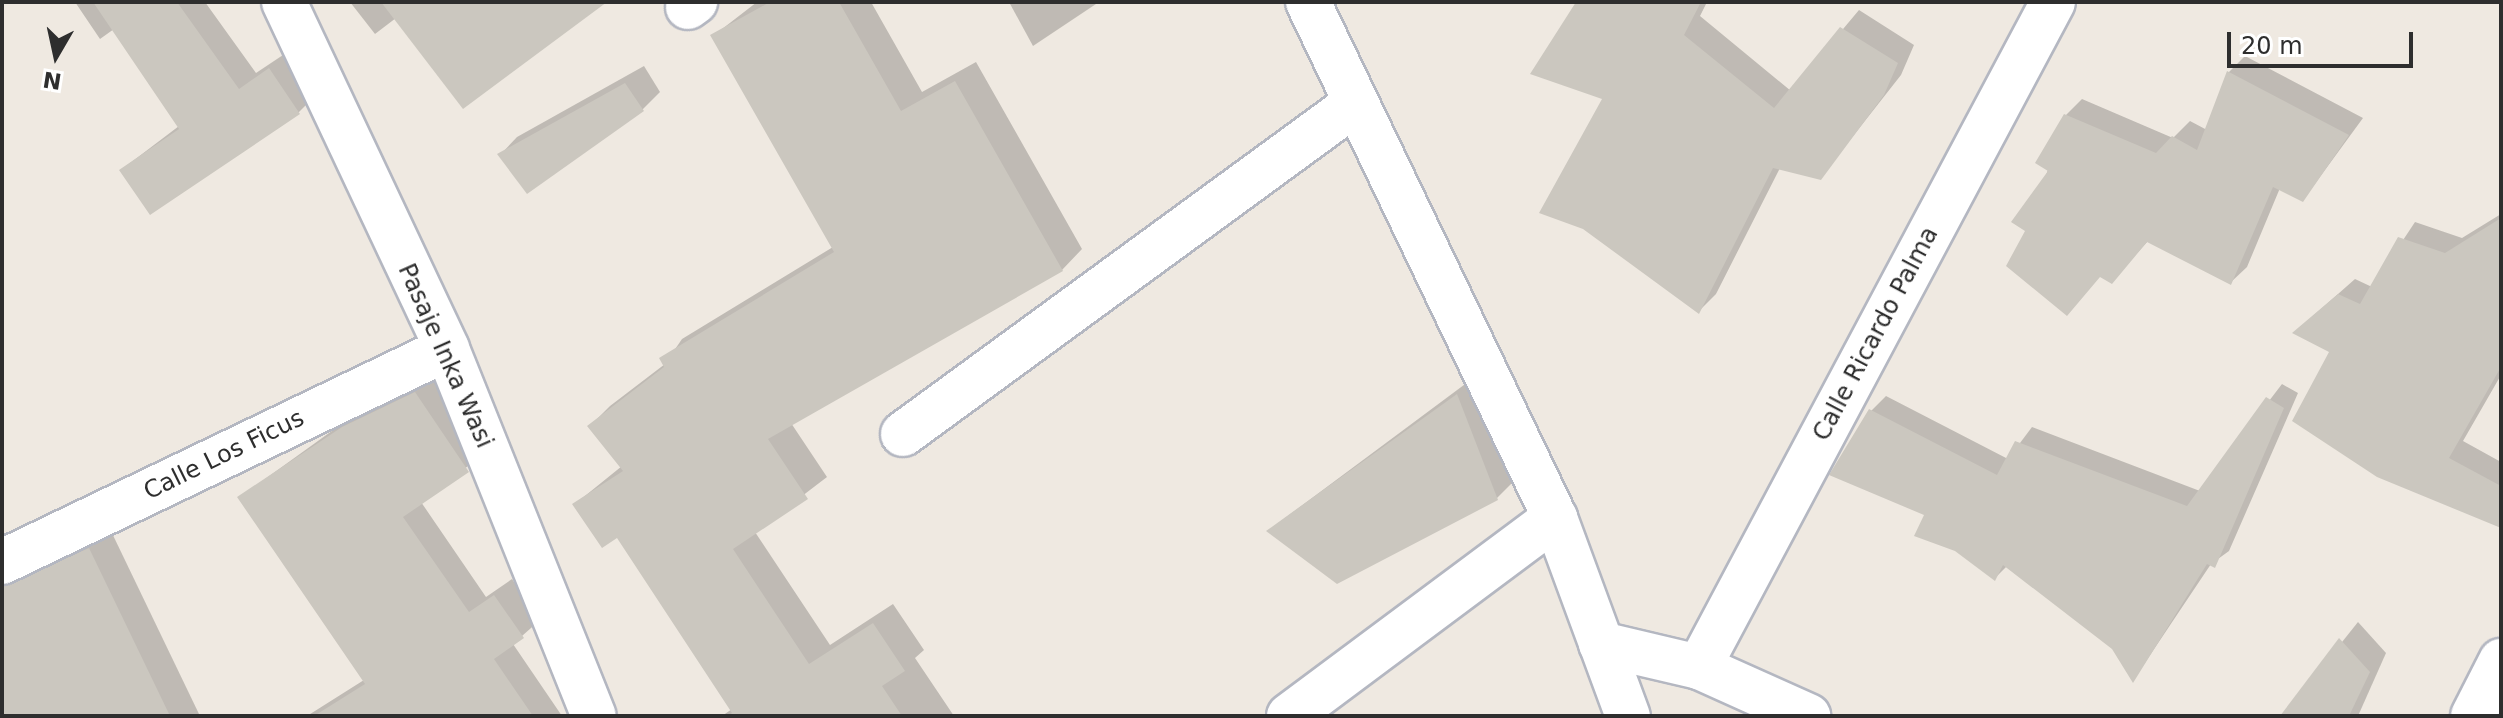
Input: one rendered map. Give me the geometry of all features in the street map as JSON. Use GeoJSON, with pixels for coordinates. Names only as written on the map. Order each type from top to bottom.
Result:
{"type":"FeatureCollection","features":[{"type":"Feature","properties":{"kind":"street","name":"Pasaje Inka Wasi"},"geometry":{"type":"LineString","coordinates":[[284,2],[447,349],[594,716]]}},
{"type":"Feature","properties":{"kind":"street"},"geometry":{"type":"LineString","coordinates":[[1308,2],[1555,518],[1628,716]]}},
{"type":"Feature","properties":{"kind":"street","name":"Calle Ricardo Palma"},"geometry":{"type":"LineString","coordinates":[[1699,667],[2053,2]]}},
{"type":"Feature","properties":{"kind":"street"},"geometry":{"type":"LineString","coordinates":[[903,434],[1356,103]]}},
{"type":"Feature","properties":{"kind":"street","name":"Calle Los Ficus"},"geometry":{"type":"LineString","coordinates":[[2,562],[447,349]]}},
{"type":"Feature","properties":{"kind":"street"},"geometry":{"type":"LineString","coordinates":[[1289,716],[1555,518]]}},
{"type":"Feature","properties":{"kind":"street"},"geometry":{"type":"LineString","coordinates":[[1601,644],[1699,667],[1808,716]]}},
{"type":"Feature","properties":{"kind":"street"},"geometry":{"type":"LineString","coordinates":[[2473,716],[2501,661]]}},
{"type":"Feature","properties":{"kind":"building"},"geometry":{"type":"Polygon","coordinates":[[[93,2],[177,2],[239,89],[269,68],[300,114],[150,215],[119,170],[179,129],[93,2]]]}},
{"type":"Feature","properties":{"kind":"building"},"geometry":{"type":"Polygon","coordinates":[[[381,2],[607,2],[463,109],[381,2]]]}},
{"type":"Feature","properties":{"kind":"building"},"geometry":{"type":"Polygon","coordinates":[[[770,2],[839,2],[901,111],[955,81],[1063,271],[768,439],[808,499],[733,549],[809,664],[873,623],[905,671],[882,686],[902,716],[728,716],[732,713],[617,538],[602,548],[572,504],[623,471],[587,426],[664,367],[659,358],[834,252],[710,35],[770,2]]]}},
{"type":"Feature","properties":{"kind":"building"},"geometry":{"type":"Polygon","coordinates":[[[1576,2],[1701,2],[1684,35],[1774,108],[1840,27],[1898,63],[1884,95],[1821,180],[1773,168],[1699,314],[1583,229],[1539,213],[1602,99],[1530,74],[1576,2]]]}},
{"type":"Feature","properties":{"kind":"building"},"geometry":{"type":"Polygon","coordinates":[[[2227,71],[2349,135],[2303,202],[2273,187],[2231,285],[2147,242],[2112,284],[2100,277],[2067,316],[2006,266],[2025,231],[2011,222],[2048,171],[2035,163],[2064,114],[2156,153],[2172,136],[2197,150],[2227,71]]]}},
{"type":"Feature","properties":{"kind":"building"},"geometry":{"type":"Polygon","coordinates":[[[625,83],[644,111],[527,194],[497,154],[625,83]]]}},
{"type":"Feature","properties":{"kind":"building"},"geometry":{"type":"Polygon","coordinates":[[[2501,218],[2501,367],[2449,458],[2501,486],[2501,528],[2377,477],[2292,421],[2329,352],[2292,333],[2338,294],[2360,304],[2398,237],[2445,253],[2501,218]]]}},
{"type":"Feature","properties":{"kind":"building"},"geometry":{"type":"Polygon","coordinates":[[[415,392],[469,472],[403,517],[469,612],[494,595],[524,638],[494,659],[533,716],[314,716],[365,684],[237,497],[342,427],[415,392]]]}},
{"type":"Feature","properties":{"kind":"building"},"geometry":{"type":"Polygon","coordinates":[[[1457,394],[1498,500],[1337,584],[1266,531],[1457,394]]]}},
{"type":"Feature","properties":{"kind":"building"},"geometry":{"type":"Polygon","coordinates":[[[2266,397],[2284,408],[2215,568],[2207,564],[2133,683],[2112,649],[2003,565],[1995,581],[1955,551],[1914,536],[1924,515],[1829,475],[1869,409],[1997,475],[2015,441],[2187,506],[2266,397]]]}},
{"type":"Feature","properties":{"kind":"building"},"geometry":{"type":"Polygon","coordinates":[[[89,548],[170,716],[2,716],[2,587],[89,548]]]}},
{"type":"Feature","properties":{"kind":"building"},"geometry":{"type":"Polygon","coordinates":[[[2339,638],[2370,672],[2349,716],[2280,716],[2339,638]]]}}]}
